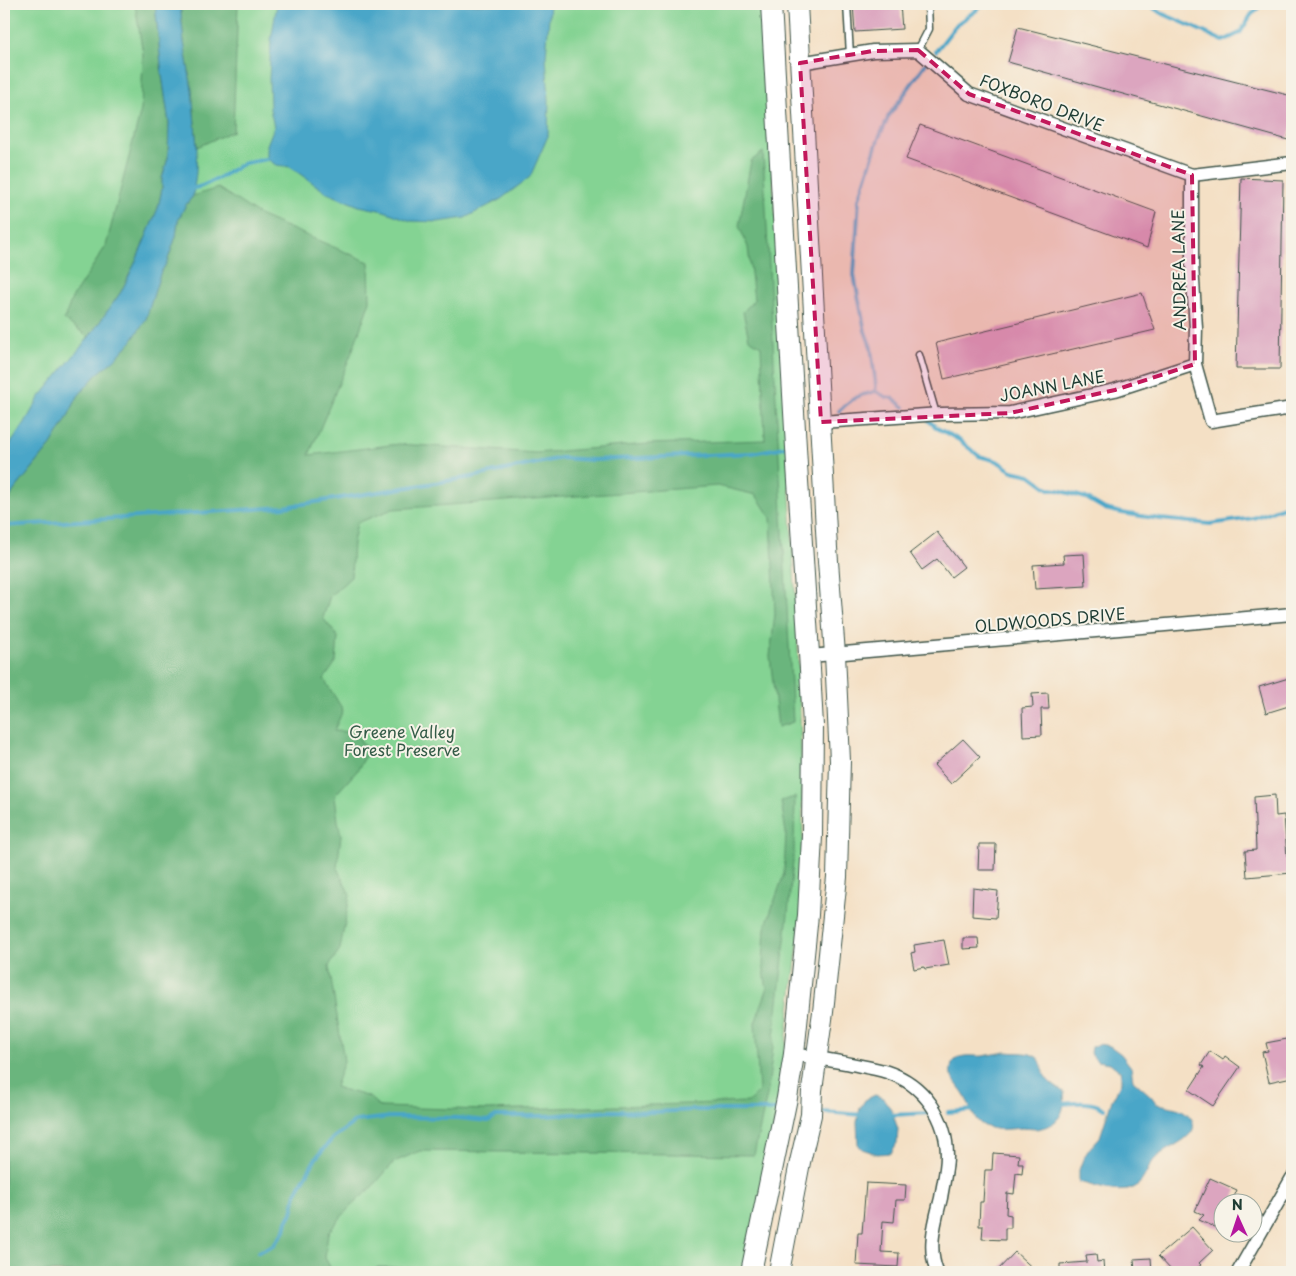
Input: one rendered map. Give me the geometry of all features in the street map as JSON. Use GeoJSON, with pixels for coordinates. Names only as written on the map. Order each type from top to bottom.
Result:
{"type":"FeatureCollection","features":[{"type":"Feature","properties":{"kind":"main road"},"geometry":{"type":"LineString","coordinates":[[751,1272],[786,1107],[794,1054],[808,915],[812,836],[813,726],[810,656],[796,456],[771,4]]}},
{"type":"Feature","properties":{"kind":"main road"},"geometry":{"type":"LineString","coordinates":[[779,1270],[811,1116],[812,1090],[818,1058],[836,877],[840,761],[797,4]]}},
{"type":"Feature","properties":{"kind":"street"},"geometry":{"type":"LineString","coordinates":[[800,62],[873,51],[918,50]]}},
{"type":"Feature","properties":{"kind":"street","name":"FOXBORO DRIVE"},"geometry":{"type":"LineString","coordinates":[[918,50],[969,94],[1192,176]]}},
{"type":"Feature","properties":{"kind":"street"},"geometry":{"type":"LineString","coordinates":[[1192,176],[1292,163]]}},
{"type":"Feature","properties":{"kind":"street","name":"ANDREA LANE"},"geometry":{"type":"LineString","coordinates":[[1192,176],[1192,265],[1196,328],[1195,364],[1211,421],[1292,408]]}},
{"type":"Feature","properties":{"kind":"street","name":"JOANN LANE"},"geometry":{"type":"LineString","coordinates":[[821,422],[936,414],[1010,412],[1115,390],[1195,364]]}},
{"type":"Feature","properties":{"kind":"street","name":"OLDWOODS DRIVE"},"geometry":{"type":"LineString","coordinates":[[810,656],[1292,614]]}},
{"type":"Feature","properties":{"kind":"street"},"geometry":{"type":"LineString","coordinates":[[794,1054],[874,1069],[897,1076],[915,1087],[930,1103],[946,1137],[947,1156],[932,1240],[936,1272]]}},
{"type":"Feature","properties":{"kind":"street"},"geometry":{"type":"LineString","coordinates":[[1238,1272],[1292,1178]]}},
{"type":"Feature","properties":{"kind":"lane"},"geometry":{"type":"LineString","coordinates":[[847,4],[850,55]]}},
{"type":"Feature","properties":{"kind":"lane"},"geometry":{"type":"LineString","coordinates":[[918,50],[930,29],[928,4]]}},
{"type":"Feature","properties":{"kind":"lane"},"geometry":{"type":"LineString","coordinates":[[918,355],[936,414]]}},
{"type":"Feature","properties":{"kind":"highlighted area"},"geometry":{"type":"Polygon","coordinates":[[[918,50],[969,94],[1192,175],[1195,364],[1115,390],[1010,413],[821,422],[800,63],[873,51],[918,50]]]}},
{"type":"Feature","properties":{"kind":"green space","name":"Greene Valley Forest Preserve"},"geometry":{"type":"Polygon","coordinates":[[[4,4],[764,4],[798,646],[803,836],[801,919],[780,1093],[747,1272],[4,1272],[4,4]]]}},
{"type":"Feature","properties":{"kind":"green space"},"geometry":{"type":"Polygon","coordinates":[[[135,4],[155,4],[169,123],[168,158],[162,178],[158,208],[136,261],[121,292],[89,337],[64,320],[72,298],[106,246],[141,110],[143,54],[135,4]]]}},
{"type":"Feature","properties":{"kind":"green space"},"geometry":{"type":"Polygon","coordinates":[[[180,4],[238,4],[233,131],[197,147],[192,90],[180,4]]]}},
{"type":"Feature","properties":{"kind":"green space"},"geometry":{"type":"Polygon","coordinates":[[[763,152],[793,722],[778,727],[770,656],[775,614],[771,518],[756,495],[718,486],[393,509],[357,523],[353,543],[351,577],[330,596],[323,618],[338,637],[336,662],[324,679],[343,710],[334,731],[355,732],[368,752],[357,771],[335,795],[341,835],[337,868],[350,895],[340,949],[329,966],[344,1061],[335,1087],[369,1097],[380,1107],[487,1110],[750,1102],[759,1091],[755,1023],[767,990],[763,964],[765,928],[784,874],[786,833],[781,801],[795,797],[794,850],[768,1090],[754,1155],[420,1151],[394,1162],[375,1184],[348,1209],[328,1233],[325,1258],[333,1272],[4,1272],[4,510],[13,492],[51,445],[78,396],[96,375],[131,342],[146,319],[160,274],[167,262],[176,236],[178,221],[185,206],[193,196],[218,188],[261,216],[369,262],[370,301],[352,352],[309,455],[399,444],[536,453],[648,444],[765,440],[761,346],[749,339],[743,312],[754,300],[748,247],[739,226],[751,161],[763,152]]]}},
{"type":"Feature","properties":{"kind":"green space"},"geometry":{"type":"Polygon","coordinates":[[[378,1267],[411,1268],[413,1272],[371,1272],[378,1267]]]}},
{"type":"Feature","properties":{"kind":"water"},"geometry":{"type":"Polygon","coordinates":[[[155,4],[180,4],[192,90],[197,147],[193,196],[185,206],[178,221],[176,236],[167,262],[160,274],[146,319],[131,342],[96,375],[78,396],[51,445],[13,492],[4,510],[4,453],[23,426],[39,398],[89,337],[121,292],[158,208],[162,178],[168,158],[169,123],[155,4]]]}},
{"type":"Feature","properties":{"kind":"water"},"geometry":{"type":"Polygon","coordinates":[[[277,4],[550,4],[546,57],[549,100],[548,136],[530,177],[501,199],[465,218],[438,222],[411,221],[384,211],[359,206],[327,193],[290,167],[276,165],[267,159],[267,145],[274,127],[270,109],[269,79],[271,40],[277,4]]]}},
{"type":"Feature","properties":{"kind":"water"},"geometry":{"type":"Polygon","coordinates":[[[1098,1044],[1110,1046],[1121,1054],[1131,1067],[1133,1080],[1157,1104],[1184,1111],[1190,1117],[1193,1125],[1193,1129],[1188,1137],[1153,1161],[1140,1183],[1131,1189],[1118,1191],[1079,1182],[1079,1170],[1083,1159],[1100,1137],[1112,1100],[1121,1083],[1121,1072],[1110,1063],[1097,1061],[1090,1053],[1091,1047],[1098,1044]]]}},
{"type":"Feature","properties":{"kind":"water"},"geometry":{"type":"Polygon","coordinates":[[[1006,1052],[1027,1053],[1038,1058],[1047,1079],[1064,1092],[1064,1106],[1055,1122],[1036,1129],[995,1129],[984,1126],[975,1117],[964,1094],[951,1075],[952,1064],[962,1056],[983,1056],[1006,1052]]]}},
{"type":"Feature","properties":{"kind":"water"},"geometry":{"type":"Polygon","coordinates":[[[875,1095],[883,1098],[891,1109],[898,1129],[897,1143],[891,1153],[877,1154],[862,1149],[858,1144],[857,1122],[860,1108],[865,1100],[875,1095]]]}},
{"type":"Feature","properties":{"kind":"building"},"geometry":{"type":"Polygon","coordinates":[[[853,4],[900,4],[902,29],[855,32],[853,4]]]}},
{"type":"Feature","properties":{"kind":"building"},"geometry":{"type":"Polygon","coordinates":[[[1018,27],[1292,96],[1292,125],[1288,140],[1008,62],[1018,27]]]}},
{"type":"Feature","properties":{"kind":"building"},"geometry":{"type":"Polygon","coordinates":[[[920,125],[1156,212],[1147,248],[906,159],[920,125]]]}},
{"type":"Feature","properties":{"kind":"building"},"geometry":{"type":"Polygon","coordinates":[[[1241,178],[1283,180],[1280,369],[1236,369],[1241,178]]]}},
{"type":"Feature","properties":{"kind":"building"},"geometry":{"type":"Polygon","coordinates":[[[1142,293],[1155,330],[944,379],[936,343],[1142,293]]]}},
{"type":"Feature","properties":{"kind":"building"},"geometry":{"type":"Polygon","coordinates":[[[937,532],[964,567],[951,577],[937,559],[922,570],[910,553],[937,532]]]}},
{"type":"Feature","properties":{"kind":"building"},"geometry":{"type":"Polygon","coordinates":[[[1084,554],[1086,586],[1035,589],[1033,565],[1064,563],[1063,555],[1084,554]]]}},
{"type":"Feature","properties":{"kind":"building"},"geometry":{"type":"Polygon","coordinates":[[[1292,677],[1292,705],[1266,713],[1259,687],[1292,677]]]}},
{"type":"Feature","properties":{"kind":"building"},"geometry":{"type":"Polygon","coordinates":[[[1048,693],[1049,709],[1041,709],[1042,735],[1023,736],[1022,708],[1033,707],[1032,694],[1048,693]]]}},
{"type":"Feature","properties":{"kind":"building"},"geometry":{"type":"Polygon","coordinates":[[[963,739],[980,757],[951,784],[934,765],[963,739]]]}},
{"type":"Feature","properties":{"kind":"building"},"geometry":{"type":"Polygon","coordinates":[[[1275,795],[1276,816],[1284,815],[1287,857],[1291,857],[1292,873],[1247,877],[1245,851],[1256,850],[1254,797],[1275,795]]]}},
{"type":"Feature","properties":{"kind":"building"},"geometry":{"type":"Polygon","coordinates":[[[979,844],[996,844],[995,870],[978,870],[979,844]]]}},
{"type":"Feature","properties":{"kind":"building"},"geometry":{"type":"Polygon","coordinates":[[[973,888],[998,891],[996,918],[972,916],[973,888]]]}},
{"type":"Feature","properties":{"kind":"building"},"geometry":{"type":"Polygon","coordinates":[[[963,938],[978,938],[979,948],[963,949],[963,938]]]}},
{"type":"Feature","properties":{"kind":"building"},"geometry":{"type":"Polygon","coordinates":[[[944,940],[949,965],[914,969],[911,953],[915,952],[914,945],[944,940]]]}},
{"type":"Feature","properties":{"kind":"building"},"geometry":{"type":"Polygon","coordinates":[[[1287,1039],[1292,1062],[1292,1077],[1269,1082],[1262,1052],[1268,1051],[1266,1043],[1287,1039]]]}},
{"type":"Feature","properties":{"kind":"building"},"geometry":{"type":"Polygon","coordinates":[[[1210,1051],[1223,1060],[1225,1056],[1240,1067],[1213,1106],[1189,1090],[1204,1067],[1201,1065],[1210,1051]]]}},
{"type":"Feature","properties":{"kind":"building"},"geometry":{"type":"Polygon","coordinates":[[[993,1153],[1019,1155],[1018,1163],[1023,1163],[1022,1174],[1016,1173],[1014,1194],[1007,1193],[1006,1214],[1011,1215],[1011,1228],[1005,1228],[1005,1240],[982,1239],[983,1226],[979,1226],[980,1202],[983,1202],[985,1170],[992,1170],[993,1153]]]}},
{"type":"Feature","properties":{"kind":"building"},"geometry":{"type":"Polygon","coordinates":[[[1210,1178],[1237,1190],[1235,1194],[1214,1194],[1214,1227],[1199,1220],[1204,1215],[1195,1211],[1210,1178]]]}},
{"type":"Feature","properties":{"kind":"building"},"geometry":{"type":"Polygon","coordinates":[[[866,1183],[906,1185],[905,1200],[896,1200],[894,1222],[883,1221],[881,1252],[899,1253],[898,1267],[856,1265],[858,1233],[862,1233],[866,1183]]]}},
{"type":"Feature","properties":{"kind":"building"},"geometry":{"type":"Polygon","coordinates":[[[1192,1227],[1213,1250],[1199,1263],[1201,1265],[1192,1272],[1173,1272],[1158,1256],[1192,1227]]]}},
{"type":"Feature","properties":{"kind":"building"},"geometry":{"type":"Polygon","coordinates":[[[1015,1252],[1037,1272],[996,1272],[1015,1252]]]}},
{"type":"Feature","properties":{"kind":"building"},"geometry":{"type":"Polygon","coordinates":[[[1096,1254],[1097,1262],[1103,1261],[1104,1272],[1060,1272],[1060,1264],[1087,1262],[1086,1255],[1096,1254]]]}},
{"type":"Feature","properties":{"kind":"building"},"geometry":{"type":"Polygon","coordinates":[[[1151,1258],[1152,1272],[1135,1272],[1134,1259],[1151,1258]]]}},
{"type":"Feature","properties":{"kind":"waterway"},"geometry":{"type":"LineString","coordinates":[[936,51],[957,24],[985,4]]}},
{"type":"Feature","properties":{"kind":"waterway"},"geometry":{"type":"LineString","coordinates":[[1148,4],[1161,13],[1223,41],[1240,33],[1251,15],[1258,8]]}},
{"type":"Feature","properties":{"kind":"waterway"},"geometry":{"type":"LineString","coordinates":[[875,391],[871,347],[865,331],[854,275],[859,199],[878,140],[888,117],[927,62]]}},
{"type":"Feature","properties":{"kind":"waterway"},"geometry":{"type":"LineString","coordinates":[[191,189],[219,178],[244,163],[267,159]]}},
{"type":"Feature","properties":{"kind":"waterway"},"geometry":{"type":"LineString","coordinates":[[875,391],[892,398],[904,407]]}},
{"type":"Feature","properties":{"kind":"waterway"},"geometry":{"type":"LineString","coordinates":[[839,411],[856,397],[875,391]]}},
{"type":"Feature","properties":{"kind":"waterway"},"geometry":{"type":"LineString","coordinates":[[929,421],[937,428],[959,440],[979,456],[997,461],[1012,471],[1030,475],[1049,489],[1086,498],[1105,509],[1122,513],[1210,524],[1253,518],[1284,507],[1292,501]]}},
{"type":"Feature","properties":{"kind":"waterway"},"geometry":{"type":"LineString","coordinates":[[4,526],[284,507],[472,477],[561,458],[593,460],[752,453],[790,446]]}},
{"type":"Feature","properties":{"kind":"waterway"},"geometry":{"type":"LineString","coordinates":[[1061,1104],[1089,1103],[1104,1109]]}},
{"type":"Feature","properties":{"kind":"waterway"},"geometry":{"type":"LineString","coordinates":[[258,1252],[273,1246],[285,1230],[287,1221],[292,1213],[296,1193],[316,1158],[333,1138],[356,1121],[391,1117],[458,1118],[488,1121],[496,1116],[545,1116],[613,1111],[777,1110]]}},
{"type":"Feature","properties":{"kind":"waterway"},"geometry":{"type":"LineString","coordinates":[[948,1112],[976,1110]]}},
{"type":"Feature","properties":{"kind":"waterway"},"geometry":{"type":"LineString","coordinates":[[823,1112],[864,1115]]}},
{"type":"Feature","properties":{"kind":"waterway"},"geometry":{"type":"LineString","coordinates":[[890,1115],[931,1113]]}}]}
